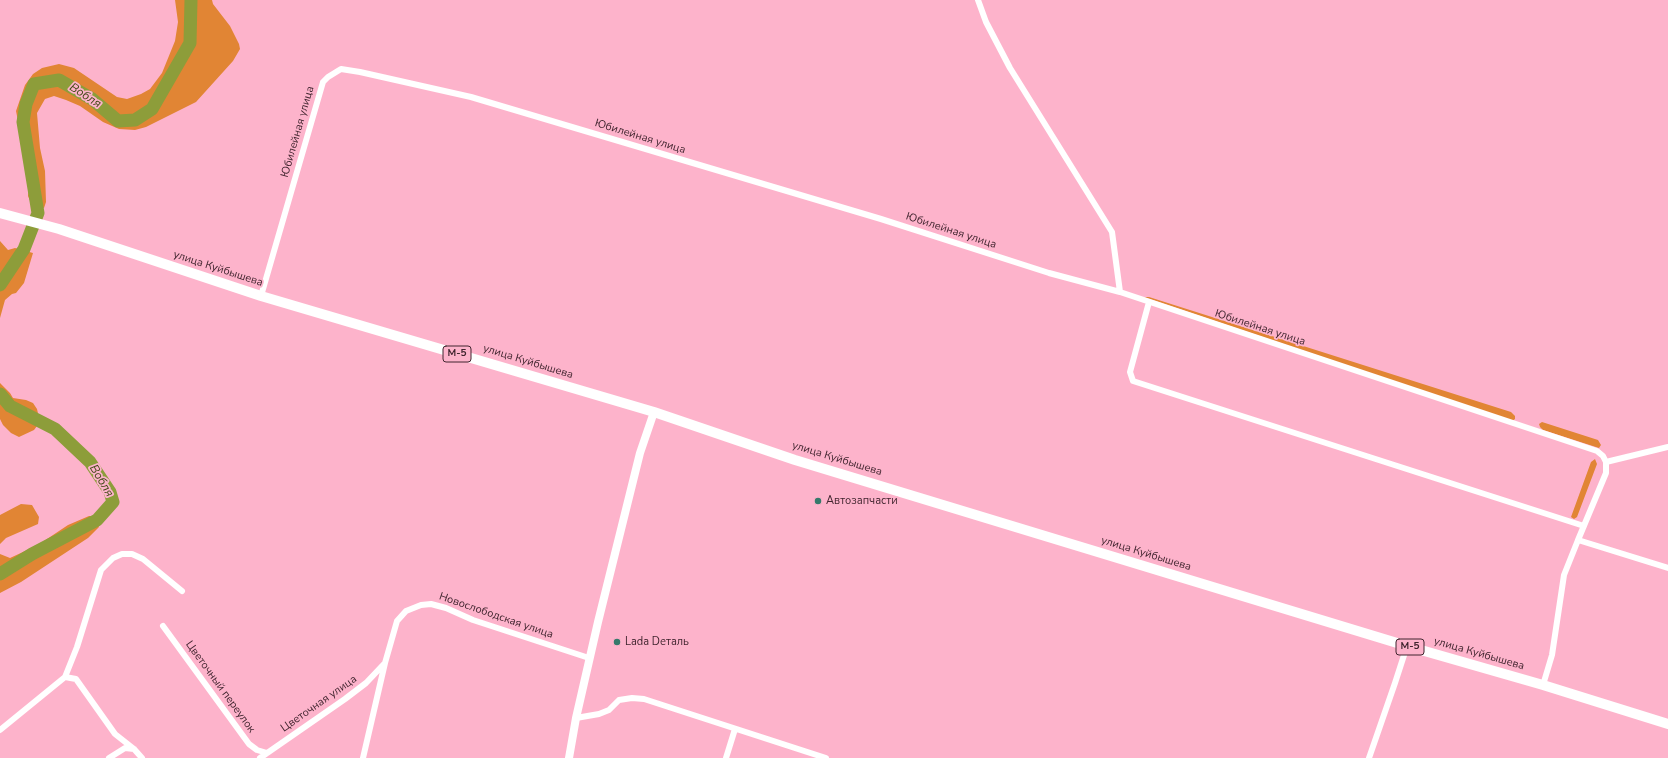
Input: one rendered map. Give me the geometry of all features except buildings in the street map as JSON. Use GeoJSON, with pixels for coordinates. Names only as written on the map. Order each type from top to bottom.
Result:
{"type":"FeatureCollection","features":[{"type":"Feature","properties":{"kind":"highway","name":"улица Куйбышева"},"geometry":{"type":"LineString","coordinates":[[0,212],[59,229],[261,296],[654,412],[795,460],[1668,724]]}},
{"type":"Feature","properties":{"kind":"street"},"geometry":{"type":"LineString","coordinates":[[978,0],[986,22],[1010,68],[1112,232],[1120,292]]}},
{"type":"Feature","properties":{"kind":"street","name":"Юбилейная улица"},"geometry":{"type":"LineString","coordinates":[[261,296],[323,82],[328,77],[342,69],[471,97],[881,219],[1049,273],[1120,292],[1597,451],[1603,456],[1606,462]]}},
{"type":"Feature","properties":{"kind":"street"},"geometry":{"type":"LineString","coordinates":[[1149,302],[1130,372],[1133,381],[1584,526]]}},
{"type":"Feature","properties":{"kind":"street"},"geometry":{"type":"LineString","coordinates":[[569,758],[589,658],[640,453],[654,412]]}},
{"type":"Feature","properties":{"kind":"street"},"geometry":{"type":"LineString","coordinates":[[1543,685],[1552,655],[1564,575],[1606,473],[1606,462],[1668,447]]}},
{"type":"Feature","properties":{"kind":"street"},"geometry":{"type":"LineString","coordinates":[[1578,540],[1668,568]]}},
{"type":"Feature","properties":{"kind":"street"},"geometry":{"type":"LineString","coordinates":[[0,730],[65,677],[77,647],[101,570],[113,558],[122,554],[132,554],[143,559],[182,591]]}},
{"type":"Feature","properties":{"kind":"street","name":"Новослободская улица"},"geometry":{"type":"LineString","coordinates":[[363,758],[385,663],[397,621],[406,611],[421,605],[431,604],[589,658]]}},
{"type":"Feature","properties":{"kind":"street","name":"Цветочный переулок"},"geometry":{"type":"LineString","coordinates":[[163,626],[250,744],[257,750],[267,753]]}},
{"type":"Feature","properties":{"kind":"street"},"geometry":{"type":"LineString","coordinates":[[1369,758],[1407,646]]}},
{"type":"Feature","properties":{"kind":"street","name":"Цветочная улица"},"geometry":{"type":"LineString","coordinates":[[260,758],[307,724],[325,715],[366,683],[385,663]]}},
{"type":"Feature","properties":{"kind":"street"},"geometry":{"type":"LineString","coordinates":[[65,677],[76,679],[115,734],[134,749],[142,758]]}},
{"type":"Feature","properties":{"kind":"street"},"geometry":{"type":"LineString","coordinates":[[576,718],[599,714],[609,710],[620,700],[632,698],[644,699],[826,758]]}},
{"type":"Feature","properties":{"kind":"street"},"geometry":{"type":"LineString","coordinates":[[726,758],[735,729]]}},
{"type":"Feature","properties":{"kind":"street"},"geometry":{"type":"LineString","coordinates":[[109,758],[125,748],[134,749]]}},
{"type":"Feature","properties":{"kind":"shaded area"},"geometry":{"type":"Polygon","coordinates":[[[175,0],[212,0],[213,4],[230,26],[239,44],[240,49],[233,61],[196,102],[146,127],[135,130],[119,129],[103,122],[80,106],[66,100],[54,96],[45,99],[37,113],[40,148],[45,171],[46,202],[44,208],[32,205],[28,196],[29,184],[16,111],[25,85],[33,74],[42,68],[59,64],[74,68],[117,97],[127,99],[150,89],[162,73],[175,41],[178,22],[175,0]]]}},
{"type":"Feature","properties":{"kind":"shaded area"},"geometry":{"type":"Polygon","coordinates":[[[0,241],[8,250],[15,248],[33,253],[24,283],[16,293],[12,294],[5,300],[0,318],[0,241]]]}},
{"type":"Feature","properties":{"kind":"shaded area"},"geometry":{"type":"Polygon","coordinates":[[[1144,297],[1149,297],[1511,412],[1515,416],[1515,419],[1512,421],[1144,297]]]}},
{"type":"Feature","properties":{"kind":"shaded area"},"geometry":{"type":"Polygon","coordinates":[[[0,383],[13,398],[26,400],[33,403],[37,409],[40,422],[34,430],[19,437],[11,433],[3,425],[0,419],[0,383]]]}},
{"type":"Feature","properties":{"kind":"shaded area"},"geometry":{"type":"Polygon","coordinates":[[[1542,422],[1598,440],[1601,445],[1599,448],[1543,430],[1539,424],[1542,422]]]}},
{"type":"Feature","properties":{"kind":"shaded area"},"geometry":{"type":"Polygon","coordinates":[[[1595,459],[1597,464],[1577,517],[1574,519],[1571,517],[1591,462],[1595,459]]]}},
{"type":"Feature","properties":{"kind":"shaded area"},"geometry":{"type":"Polygon","coordinates":[[[21,504],[32,505],[39,517],[38,524],[6,538],[0,544],[0,515],[21,504]]]}},
{"type":"Feature","properties":{"kind":"shaded area"},"geometry":{"type":"Polygon","coordinates":[[[89,516],[96,516],[99,527],[88,538],[21,582],[0,593],[0,554],[10,558],[38,545],[68,525],[89,516]]]}},
{"type":"Feature","properties":{"kind":"waterway","name":"Вобля"},"geometry":{"type":"LineString","coordinates":[[0,285],[24,249],[38,213],[23,122],[26,104],[34,84],[59,80],[92,99],[118,121],[135,120],[152,109],[190,43],[191,0]]}},
{"type":"Feature","properties":{"kind":"waterway","name":"Вобля"},"geometry":{"type":"LineString","coordinates":[[0,394],[10,406],[55,429],[90,462],[110,492],[113,502],[97,520],[32,554],[0,574]]}},
{"type":"Feature","properties":{"kind":"place","name":"Автозапчасти"},"geometry":{"type":"Point","coordinates":[818,501]}},
{"type":"Feature","properties":{"kind":"place","name":"Lada Dеталь"},"geometry":{"type":"Point","coordinates":[617,642]}}]}
